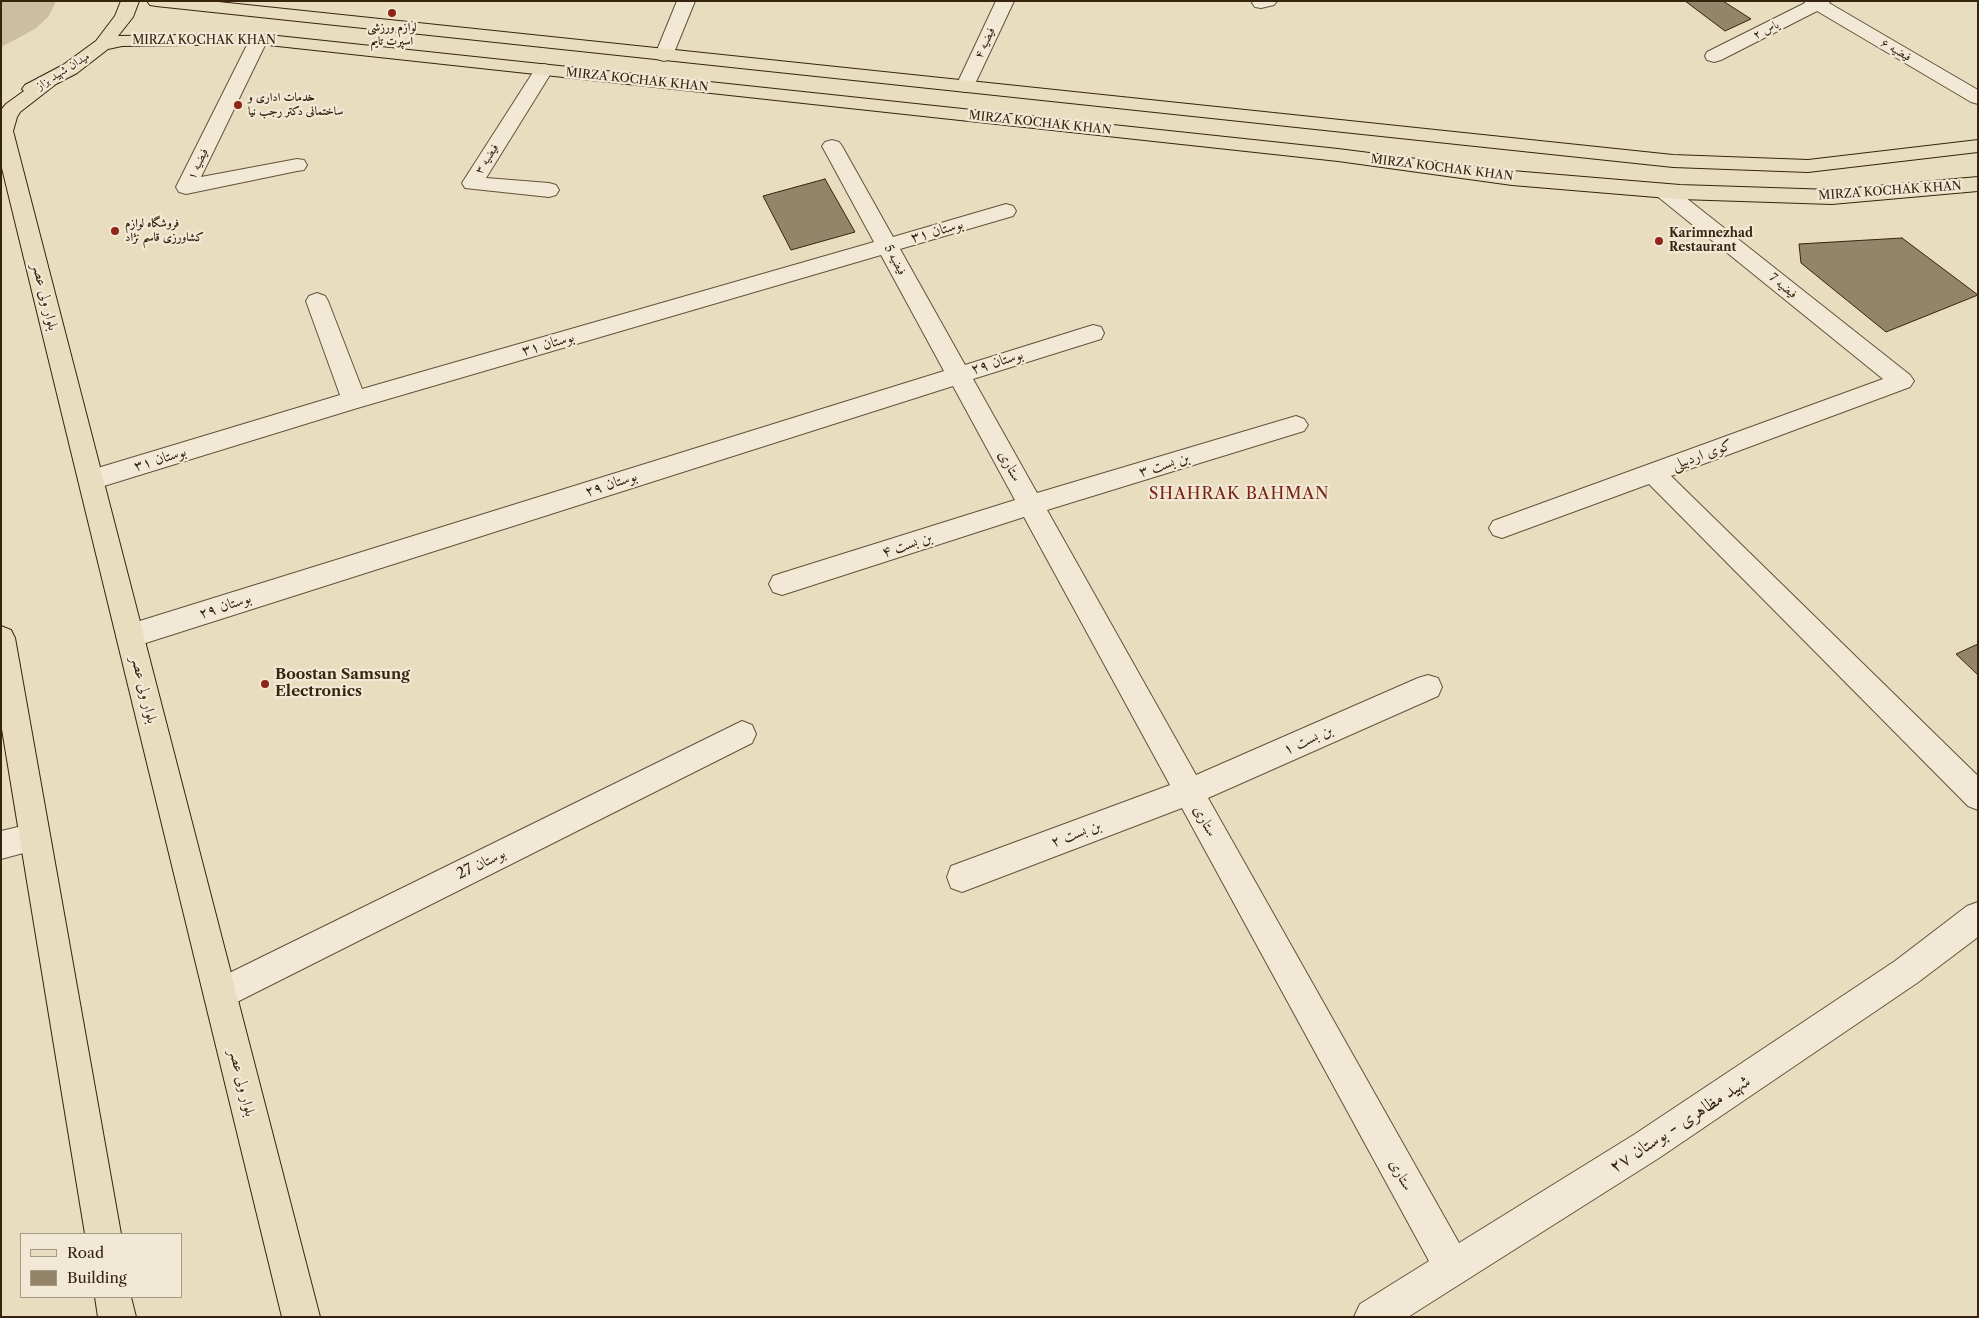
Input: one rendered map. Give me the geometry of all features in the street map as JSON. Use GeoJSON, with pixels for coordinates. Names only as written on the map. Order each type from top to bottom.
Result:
{"type":"FeatureCollection","features":[{"type":"Feature","properties":{"kind":"main road","name":"میدان شهید بزاز"},"geometry":{"type":"LineString","coordinates":[[1,103],[48,82],[70,69],[102,45],[124,17],[130,1]]}},
{"type":"Feature","properties":{"kind":"main road","name":"MIRZA KOCHAK KHAN"},"geometry":{"type":"LineString","coordinates":[[156,1],[1340,124],[1673,161],[1808,166],[1978,146]]}},
{"type":"Feature","properties":{"kind":"main road","name":"MIRZA KOCHAK KHAN"},"geometry":{"type":"LineString","coordinates":[[102,45],[122,40],[258,39],[1338,155],[1512,178],[1664,191],[1832,197],[1978,184]]}},
{"type":"Feature","properties":{"kind":"main road","name":"بلوار ولی عصر"},"geometry":{"type":"LineString","coordinates":[[48,82],[14,108],[7,116],[3,131],[301,1317]]}},
{"type":"Feature","properties":{"kind":"main road"},"geometry":{"type":"LineString","coordinates":[[1338,155],[1340,124]]}},
{"type":"Feature","properties":{"kind":"main road"},"geometry":{"type":"LineString","coordinates":[[1,638],[102,1233]]}},
{"type":"Feature","properties":{"kind":"main road"},"geometry":{"type":"LineString","coordinates":[[113,1298],[116,1317]]}},
{"type":"Feature","properties":{"kind":"street"},"geometry":{"type":"LineString","coordinates":[[664,54],[686,1]]}},
{"type":"Feature","properties":{"kind":"street","name":"فیضیه ۴"},"geometry":{"type":"LineString","coordinates":[[965,86],[1005,1]]}},
{"type":"Feature","properties":{"kind":"street","name":"یاس ۲"},"geometry":{"type":"LineString","coordinates":[[1714,56],[1818,2]]}},
{"type":"Feature","properties":{"kind":"street","name":"فیضیه ۶"},"geometry":{"type":"LineString","coordinates":[[1818,2],[1978,98]]}},
{"type":"Feature","properties":{"kind":"street","name":"فیضیه ۱"},"geometry":{"type":"LineString","coordinates":[[258,39],[186,187],[298,165]]}},
{"type":"Feature","properties":{"kind":"street","name":"فیضیه ۳"},"geometry":{"type":"LineString","coordinates":[[544,70],[472,183],[549,190]]}},
{"type":"Feature","properties":{"kind":"street","name":"فیضیه 5"},"geometry":{"type":"LineString","coordinates":[[832,146],[958,374]]}},
{"type":"Feature","properties":{"kind":"street","name":"فیضیه 7"},"geometry":{"type":"LineString","coordinates":[[1664,191],[1902,381]]}},
{"type":"Feature","properties":{"kind":"street","name":"بوستان ۳۱"},"geometry":{"type":"LineString","coordinates":[[91,480],[354,400],[1006,211]]}},
{"type":"Feature","properties":{"kind":"street"},"geometry":{"type":"LineString","coordinates":[[317,301],[354,400]]}},
{"type":"Feature","properties":{"kind":"street","name":"بوستان ۲۹"},"geometry":{"type":"LineString","coordinates":[[130,636],[1093,333]]}},
{"type":"Feature","properties":{"kind":"street","name":"ستاری"},"geometry":{"type":"LineString","coordinates":[[958,374],[1452,1267]]}},
{"type":"Feature","properties":{"kind":"street","name":"کوی اردبیلی"},"geometry":{"type":"LineString","coordinates":[[1502,528],[1902,381]]}},
{"type":"Feature","properties":{"kind":"street","name":"بن بست ۳"},"geometry":{"type":"LineString","coordinates":[[1031,505],[1296,425]]}},
{"type":"Feature","properties":{"kind":"street"},"geometry":{"type":"LineString","coordinates":[[1653,473],[1978,796]]}},
{"type":"Feature","properties":{"kind":"street","name":"بن بست ۴"},"geometry":{"type":"LineString","coordinates":[[782,584],[1031,505]]}},
{"type":"Feature","properties":{"kind":"street","name":"۱ بن بست"},"geometry":{"type":"LineString","coordinates":[[1189,792],[1428,687]]}},
{"type":"Feature","properties":{"kind":"street","name":"بوستان 27"},"geometry":{"type":"LineString","coordinates":[[220,994],[742,734]]}},
{"type":"Feature","properties":{"kind":"street","name":"بن بست ۲"},"geometry":{"type":"LineString","coordinates":[[962,877],[1189,792]]}},
{"type":"Feature","properties":{"kind":"street"},"geometry":{"type":"LineString","coordinates":[[1,845],[35,837]]}},
{"type":"Feature","properties":{"kind":"street","name":"شهید مظاهری - بوستان ۲۷"},"geometry":{"type":"LineString","coordinates":[[1372,1317],[1647,1146],[1906,972],[1978,917]]}},
{"type":"Feature","properties":{"kind":"shaded area"},"geometry":{"type":"Polygon","coordinates":[[[1,1],[55,1],[55,4],[48,17],[35,29],[1,47],[1,1]]]}},
{"type":"Feature","properties":{"kind":"building"},"geometry":{"type":"Polygon","coordinates":[[[1685,1],[1723,1],[1751,19],[1725,31],[1685,1]]]}},
{"type":"Feature","properties":{"kind":"building"},"geometry":{"type":"Polygon","coordinates":[[[825,179],[855,232],[791,250],[763,196],[825,179]]]}},
{"type":"Feature","properties":{"kind":"building"},"geometry":{"type":"Polygon","coordinates":[[[1902,238],[1978,295],[1886,332],[1801,263],[1799,244],[1902,238]]]}},
{"type":"Feature","properties":{"kind":"building"},"geometry":{"type":"Polygon","coordinates":[[[1978,644],[1978,675],[1956,654],[1978,644]]]}},
{"type":"Feature","properties":{"kind":"place","name":"لوازم ورزشی اسپرت تایم"},"geometry":{"type":"Point","coordinates":[392,13]}},
{"type":"Feature","properties":{"kind":"place","name":"خدمات اداری و ساختمانی دکتر رجب نیا"},"geometry":{"type":"Point","coordinates":[238,105]}},
{"type":"Feature","properties":{"kind":"place","name":"فروشگاه لوازم کشاورزی قاسم نژاد"},"geometry":{"type":"Point","coordinates":[115,231]}},
{"type":"Feature","properties":{"kind":"place","name":"Karimnezhad Restaurant"},"geometry":{"type":"Point","coordinates":[1659,241]}},
{"type":"Feature","properties":{"kind":"place","name":"Boostan Samsung Electronics"},"geometry":{"type":"Point","coordinates":[265,684]}},
{"type":"Feature","properties":{"kind":"district","name":"SHAHRAK BAHMAN"},"geometry":{"type":"Point","coordinates":[1239,494]}}]}
